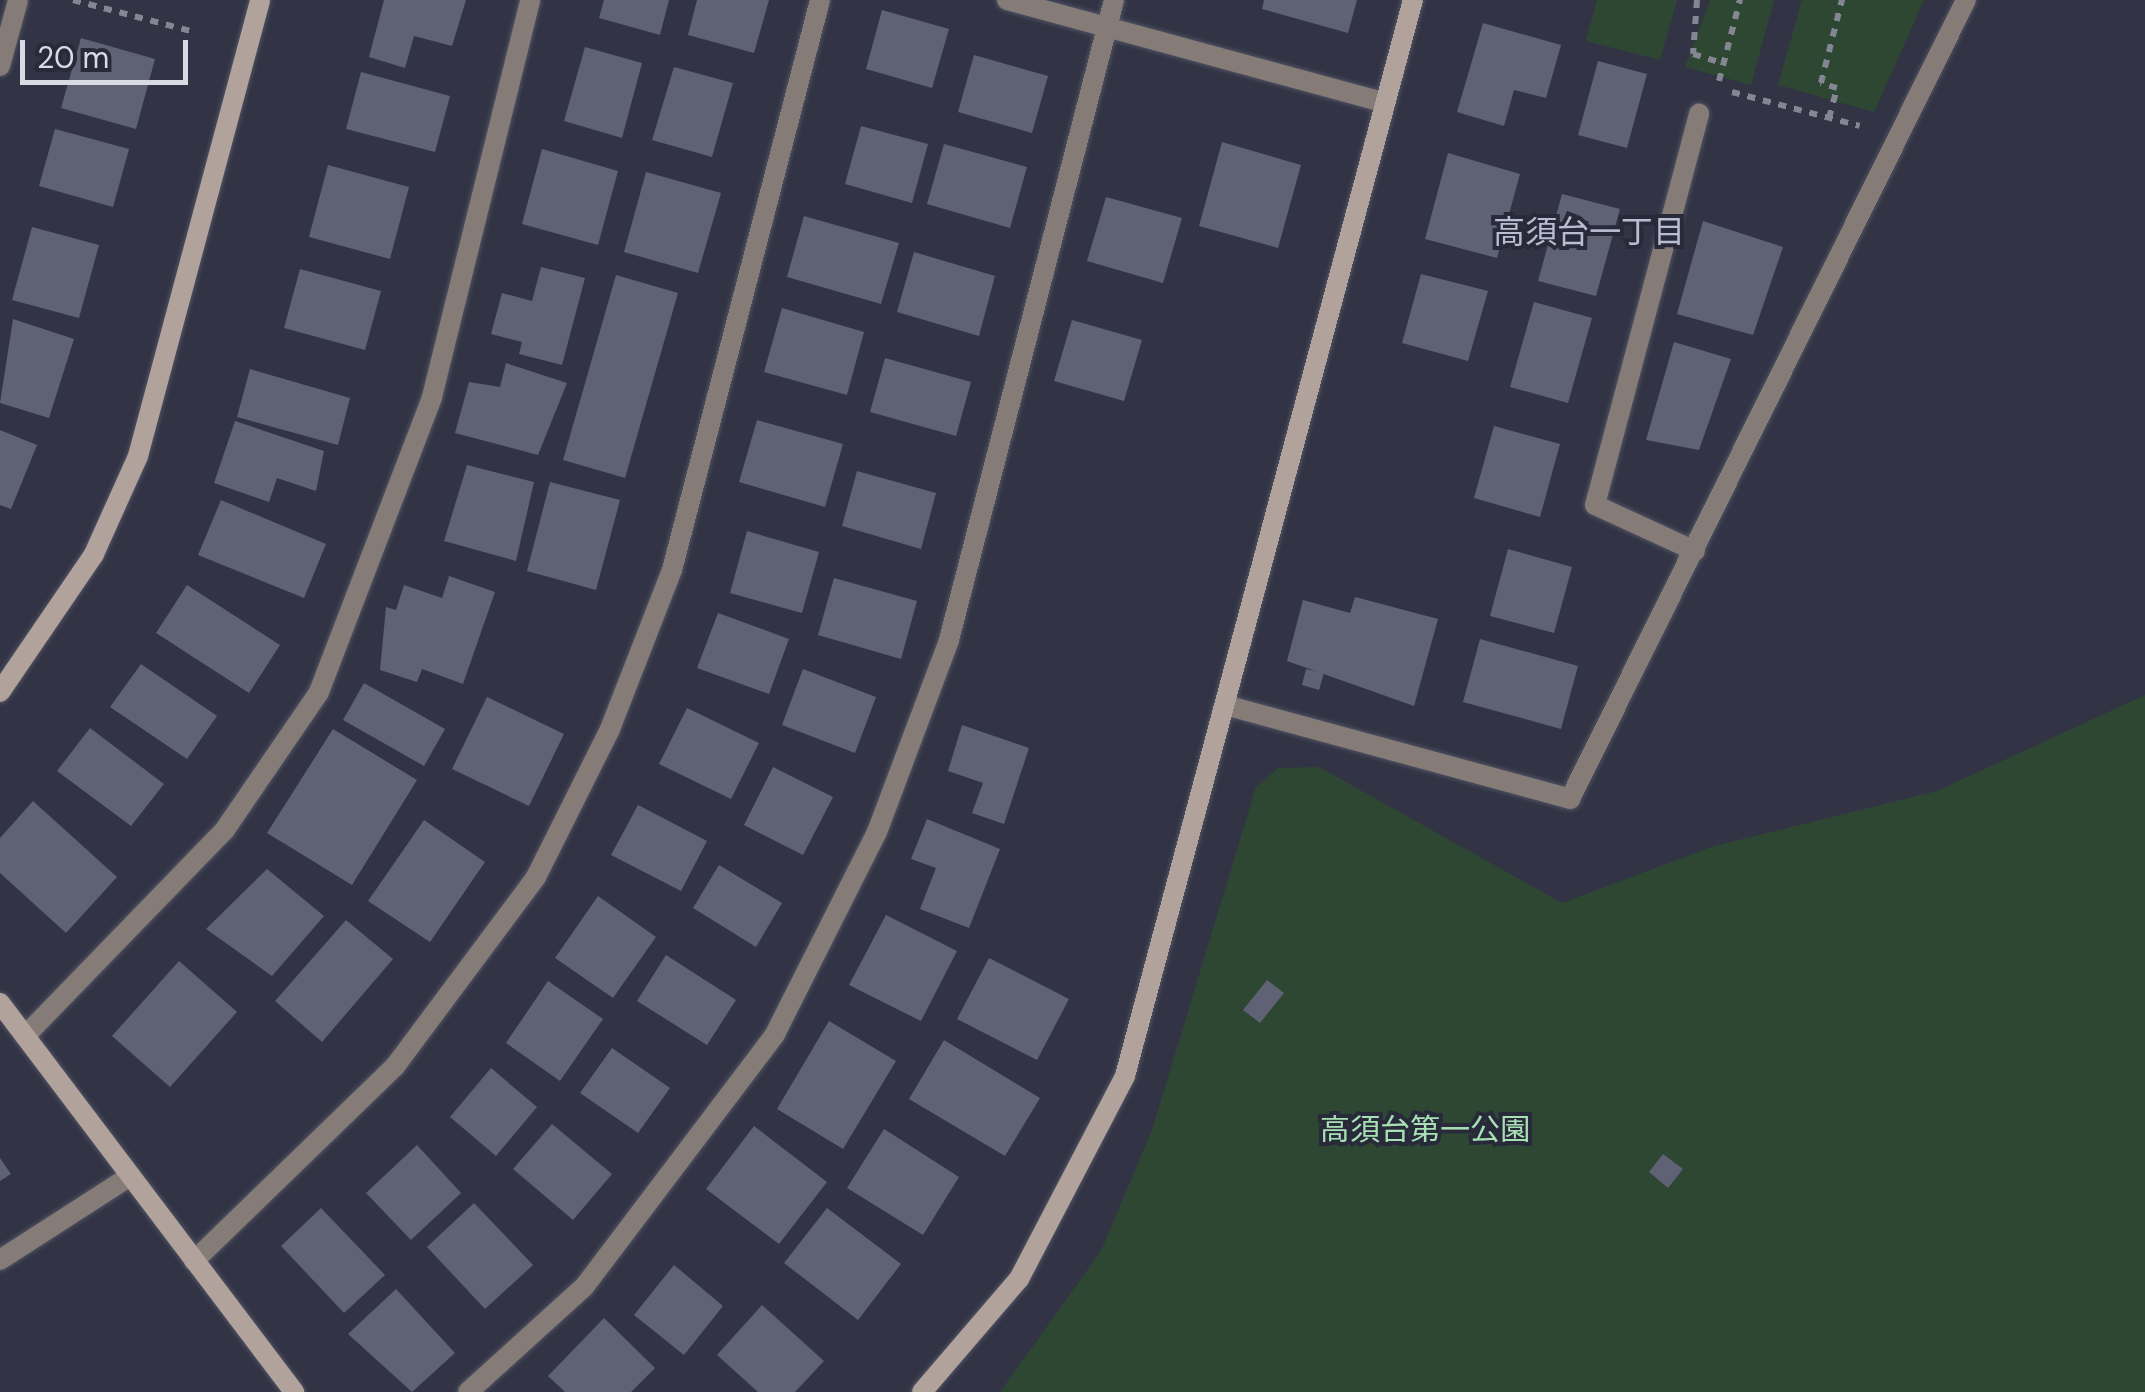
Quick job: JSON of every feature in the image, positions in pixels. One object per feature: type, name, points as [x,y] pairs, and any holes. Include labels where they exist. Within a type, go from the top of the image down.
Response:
[{"type":"street","points":[[0,66],[18,0]]},
{"type":"street","points":[[0,692],[94,554],[138,456],[260,0]]},
{"type":"street","points":[[24,1036],[224,831],[318,692],[432,397],[530,0]]},
{"type":"street","points":[[194,1260],[396,1065],[536,877],[610,730],[672,570],[820,0]]},
{"type":"street","points":[[1007,0],[1385,103]]},
{"type":"street","points":[[468,1392],[584,1286],[775,1034],[877,832],[949,640],[1114,0]]},
{"type":"street","points":[[922,1392],[1019,1279],[1125,1076],[1412,0]]},
{"type":"street","points":[[1225,705],[1570,800],[1966,0]]},
{"type":"street","points":[[1695,551],[1595,505],[1699,114]]},
{"type":"street","points":[[0,1003],[294,1392]]},
{"type":"street","points":[[0,1260],[129,1178]]},
{"type":"path","points":[[73,0],[194,32]]},
{"type":"path","points":[[1697,0],[1693,54],[1723,63]]},
{"type":"path","points":[[1718,88],[1740,0]]},
{"type":"path","points":[[1732,92],[1825,117],[1837,88],[1821,83],[1842,0]]},
{"type":"green space","points":[[1597,0],[1677,0],[1660,60],[1586,41]]},
{"type":"green space","points":[[1710,0],[1774,0],[1751,85],[1685,67]]},
{"type":"green space","points":[[1802,0],[1924,0],[1874,112],[1778,85]]},
{"type":"green space","name":"高須台第一公園","points":[[2145,695],[2145,1392],[1000,1392],[1101,1251],[1152,1130],[1256,787],[1278,768],[1319,767],[1562,903],[1714,846],[1937,791]]},
{"type":"building","points":[[384,0],[466,0],[452,46],[414,36],[405,68],[369,57]]},
{"type":"building","points":[[604,0],[669,0],[660,35],[599,18]]},
{"type":"building","points":[[697,0],[769,0],[754,53],[688,35]]},
{"type":"building","points":[[1264,0],[1357,0],[1348,33],[1262,9]]},
{"type":"building","points":[[882,10],[949,29],[932,88],[866,69]]},
{"type":"building","points":[[1483,23],[1561,45],[1546,98],[1514,90],[1504,126],[1457,112]]},
{"type":"building","points":[[81,38],[155,59],[136,129],[61,108]]},
{"type":"building","points":[[585,47],[642,63],[622,138],[564,121]]},
{"type":"building","points":[[974,55],[1048,76],[1032,133],[958,112]]},
{"type":"building","points":[[1598,61],[1647,74],[1627,148],[1578,135]]},
{"type":"building","points":[[674,67],[733,83],[712,157],[652,140]]},
{"type":"building","points":[[361,72],[450,96],[435,152],[346,129]]},
{"type":"building","points":[[861,126],[928,144],[912,203],[845,184]]},
{"type":"building","points":[[55,129],[129,149],[113,207],[39,186]]},
{"type":"building","points":[[1222,142],[1301,165],[1278,248],[1199,226]]},
{"type":"building","points":[[944,144],[1027,167],[1010,228],[927,204]]},
{"type":"building","points":[[542,149],[618,171],[598,245],[522,224]]},
{"type":"building","points":[[1448,153],[1520,174],[1497,258],[1425,239]]},
{"type":"building","points":[[328,165],[409,187],[390,259],[309,237]]},
{"type":"building","points":[[646,172],[721,193],[698,273],[624,252]]},
{"type":"building","points":[[1562,194],[1620,209],[1596,296],[1538,281]]},
{"type":"building","points":[[1106,197],[1182,218],[1163,283],[1087,261]]},
{"type":"building","points":[[804,216],[899,243],[881,304],[787,277]]},
{"type":"building","points":[[1703,221],[1783,247],[1753,335],[1677,314]]},
{"type":"building","points":[[32,227],[99,245],[79,318],[12,300]]},
{"type":"building","points":[[914,252],[995,276],[979,336],[897,312]]},
{"type":"building","points":[[541,267],[585,278],[562,365],[519,354],[522,342],[491,334],[502,293],[532,301]]},
{"type":"building","points":[[300,269],[381,291],[365,350],[284,328]]},
{"type":"building","points":[[1421,274],[1488,291],[1468,361],[1402,343]]},
{"type":"building","points":[[616,275],[678,293],[625,478],[563,460]]},
{"type":"building","points":[[1534,302],[1592,318],[1568,403],[1510,387]]},
{"type":"building","points":[[782,308],[864,332],[847,395],[764,372]]},
{"type":"building","points":[[13,319],[74,339],[49,418],[0,403]]},
{"type":"building","points":[[1072,320],[1142,340],[1124,401],[1054,381]]},
{"type":"building","points":[[1674,342],[1731,359],[1699,450],[1646,440]]},
{"type":"building","points":[[885,358],[971,382],[956,436],[870,412]]},
{"type":"building","points":[[506,363],[567,383],[538,455],[455,433],[469,382],[500,387]]},
{"type":"building","points":[[250,369],[350,398],[338,445],[237,417]]},
{"type":"building","points":[[757,420],[843,444],[825,507],[739,482]]},
{"type":"building","points":[[235,421],[324,451],[316,491],[277,478],[269,502],[214,483]]},
{"type":"building","points":[[1494,426],[1560,444],[1540,517],[1474,498]]},
{"type":"building","points":[[0,430],[37,445],[11,509],[0,505]]},
{"type":"building","points":[[467,465],[534,482],[516,561],[444,541]]},
{"type":"building","points":[[857,471],[936,493],[921,549],[842,526]]},
{"type":"building","points":[[550,482],[620,500],[596,590],[527,571]]},
{"type":"building","points":[[221,500],[326,544],[304,598],[198,555]]},
{"type":"building","points":[[747,531],[819,552],[802,613],[730,593]]},
{"type":"building","points":[[1508,549],[1572,567],[1554,633],[1490,616]]},
{"type":"building","points":[[449,576],[495,592],[463,684],[422,669],[417,682],[380,670],[386,607],[396,610],[404,585],[442,598]]},
{"type":"building","points":[[834,578],[917,601],[901,659],[818,635]]},
{"type":"building","points":[[187,585],[280,645],[249,693],[156,633]]},
{"type":"building","points":[[1355,597],[1438,619],[1414,706],[1287,661],[1303,600],[1350,613]]},
{"type":"building","points":[[718,613],[789,639],[769,694],[697,668]]},
{"type":"building","points":[[1480,639],[1578,666],[1561,729],[1463,702]]},
{"type":"building","points":[[141,664],[217,716],[187,759],[110,707]]},
{"type":"building","points":[[803,669],[876,697],[855,753],[782,725]]},
{"type":"building","points":[[1306,669],[1324,673],[1319,690],[1302,685]]},
{"type":"building","points":[[364,683],[445,729],[424,766],[343,720]]},
{"type":"building","points":[[487,697],[564,734],[529,806],[452,769]]},
{"type":"building","points":[[687,708],[759,743],[731,799],[659,764]]},
{"type":"building","points":[[962,725],[1029,748],[1004,824],[972,813],[983,783],[948,771]]},
{"type":"building","points":[[90,728],[164,784],[131,826],[57,771]]},
{"type":"building","points":[[333,729],[417,780],[352,885],[267,833]]},
{"type":"building","points":[[773,767],[833,797],[803,855],[744,825]]},
{"type":"building","points":[[33,801],[117,877],[66,933],[0,873],[0,838]]},
{"type":"building","points":[[638,805],[707,841],[681,891],[611,855]]},
{"type":"building","points":[[927,819],[1000,849],[969,928],[920,909],[936,868],[911,859]]},
{"type":"building","points":[[424,820],[485,862],[430,942],[368,901]]},
{"type":"building","points":[[719,865],[782,903],[756,947],[693,908]]},
{"type":"building","points":[[267,869],[324,916],[272,976],[206,929]]},
{"type":"building","points":[[598,896],[656,937],[613,998],[555,958]]},
{"type":"building","points":[[886,915],[957,951],[921,1021],[849,985]]},
{"type":"building","points":[[346,920],[393,959],[322,1042],[275,1001]]},
{"type":"building","points":[[666,955],[736,1000],[707,1045],[637,1001]]},
{"type":"building","points":[[989,958],[1069,999],[1037,1060],[957,1019]]},
{"type":"building","points":[[179,961],[237,1012],[170,1087],[112,1036]]},
{"type":"building","points":[[1267,980],[1284,993],[1260,1023],[1243,1010]]},
{"type":"building","points":[[548,981],[603,1019],[560,1081],[506,1043]]},
{"type":"building","points":[[829,1021],[896,1061],[843,1149],[777,1109]]},
{"type":"building","points":[[944,1040],[1040,1098],[1005,1156],[909,1099]]},
{"type":"building","points":[[612,1048],[670,1088],[638,1133],[580,1093]]},
{"type":"building","points":[[491,1068],[537,1107],[496,1156],[450,1117]]},
{"type":"building","points":[[552,1124],[612,1174],[573,1220],[513,1169]]},
{"type":"building","points":[[754,1126],[827,1182],[779,1244],[706,1189]]},
{"type":"building","points":[[884,1129],[959,1177],[923,1235],[847,1188]]},
{"type":"building","points":[[417,1145],[461,1193],[411,1240],[366,1193]]},
{"type":"building","points":[[1663,1154],[1683,1169],[1668,1188],[1649,1172]]},
{"type":"building","points":[[0,1158],[11,1174],[0,1181]]},
{"type":"building","points":[[474,1203],[533,1265],[485,1309],[427,1247]]},
{"type":"building","points":[[321,1208],[385,1275],[344,1313],[281,1246]]},
{"type":"building","points":[[827,1208],[901,1264],[858,1320],[784,1263]]},
{"type":"building","points":[[674,1265],[723,1306],[684,1355],[634,1315]]},
{"type":"building","points":[[396,1289],[455,1353],[412,1392],[348,1334]]},
{"type":"building","points":[[762,1305],[824,1361],[795,1392],[758,1392],[717,1355]]},
{"type":"building","points":[[604,1318],[655,1368],[631,1392],[565,1392],[548,1376]]},
{"type":"district","name":"高須台一丁目","points":[[1589,232]]}]
